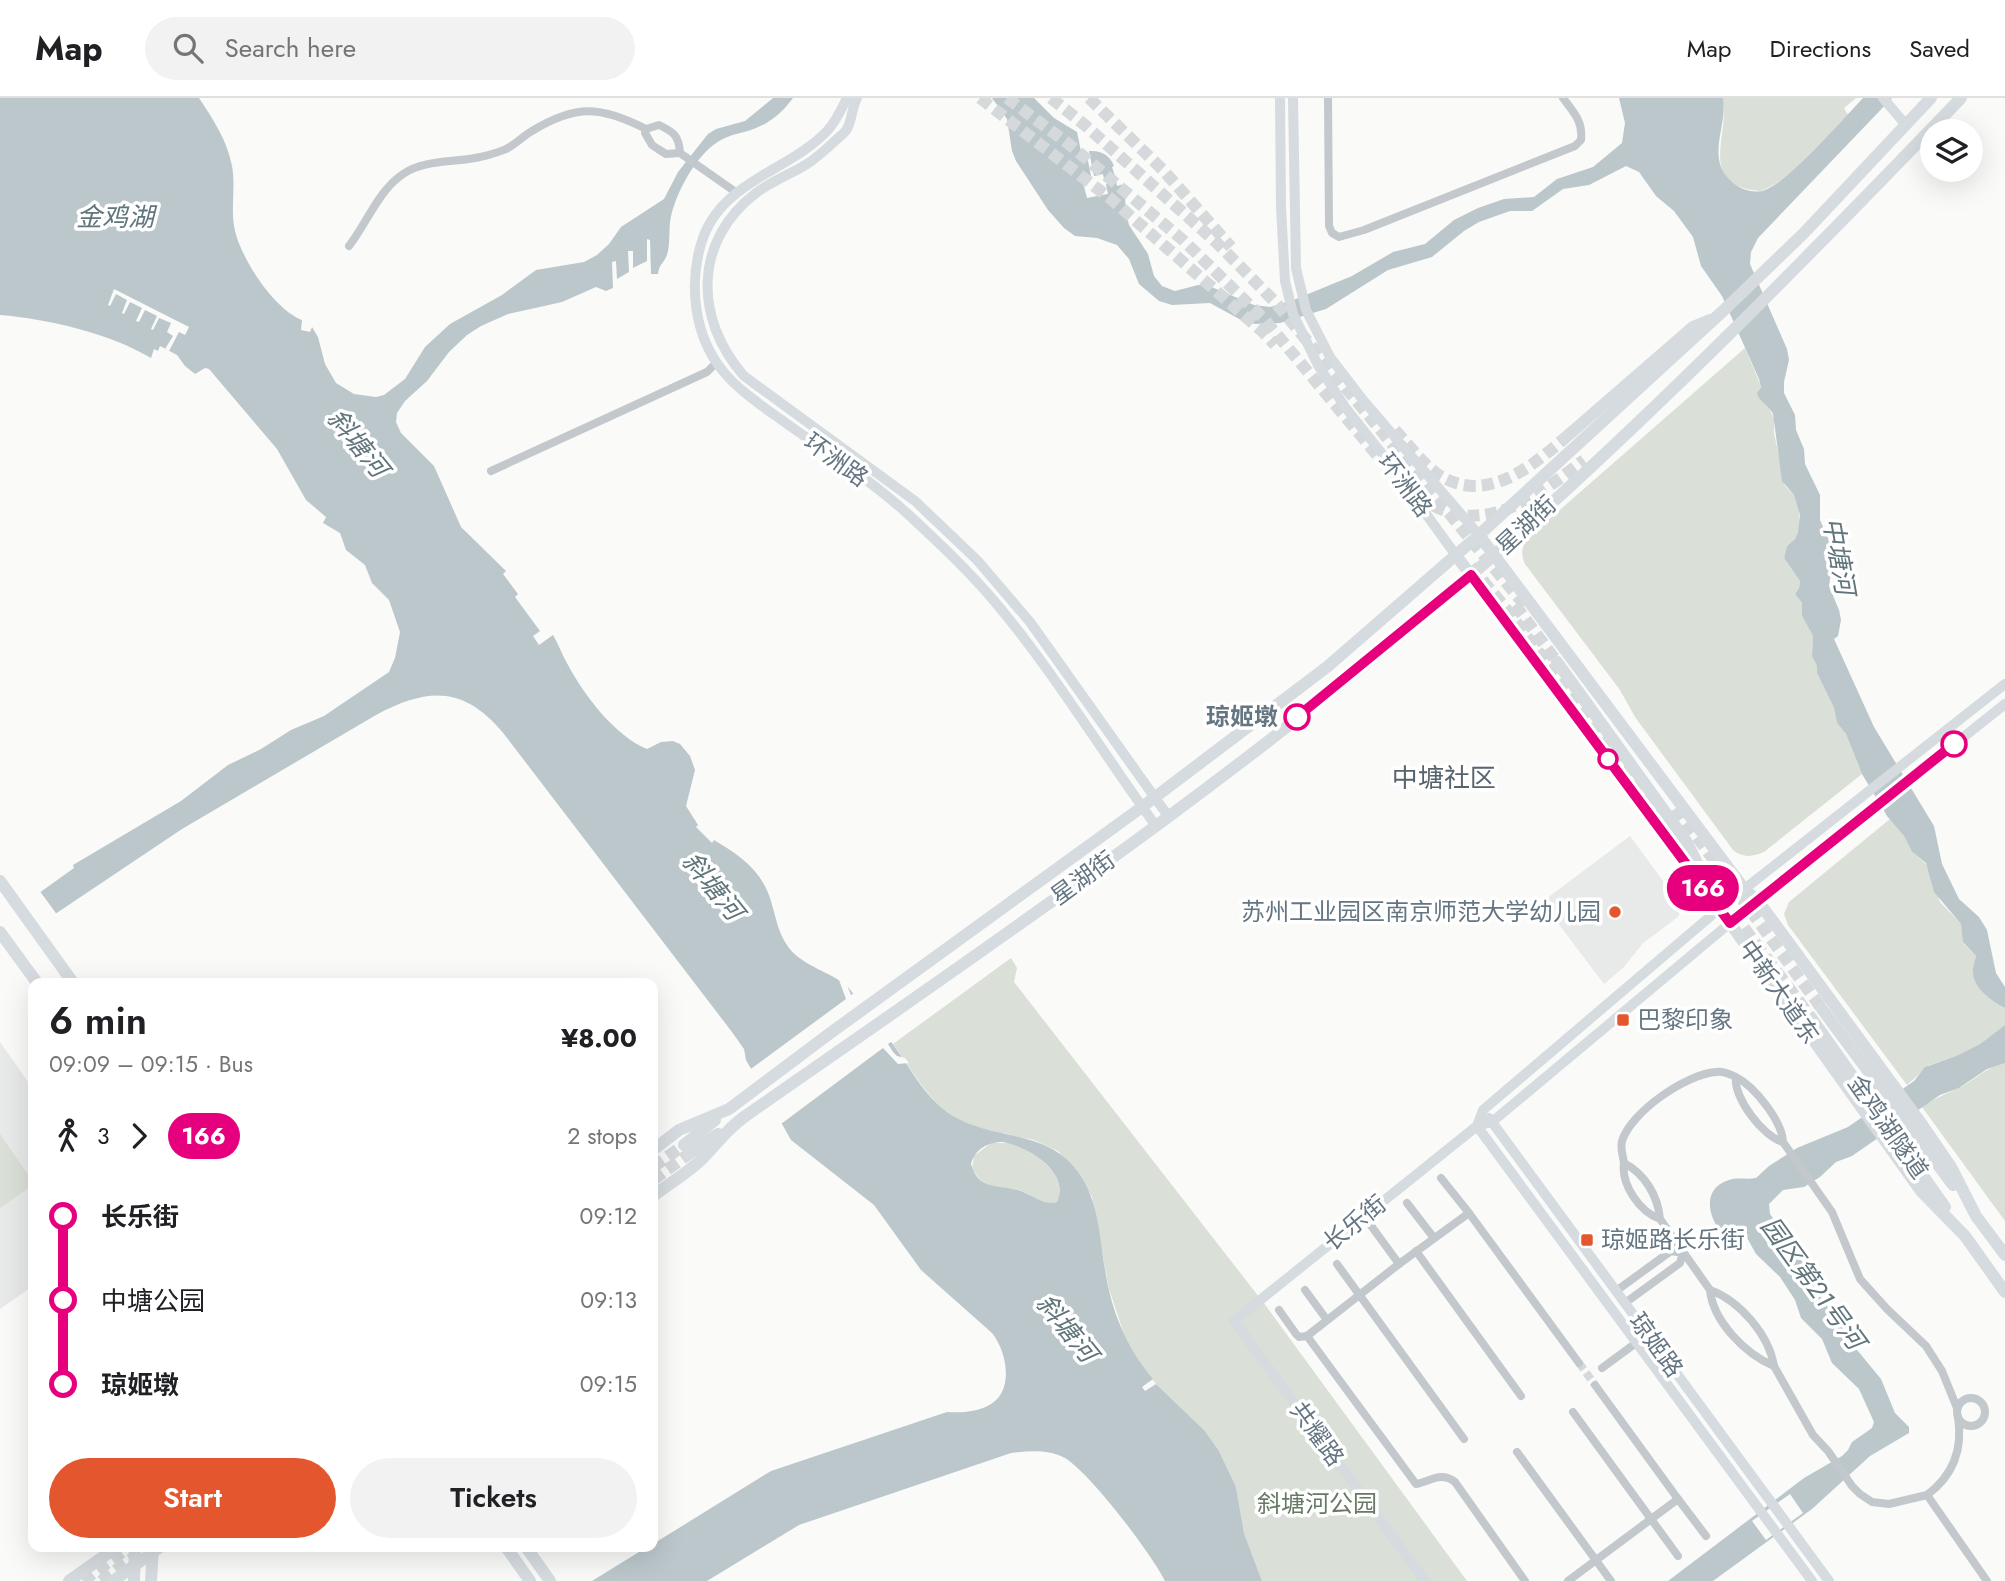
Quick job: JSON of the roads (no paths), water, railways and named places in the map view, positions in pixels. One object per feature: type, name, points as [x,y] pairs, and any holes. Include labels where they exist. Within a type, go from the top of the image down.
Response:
[{"type":"main road","name":"星湖街","points":[[1931,98],[1804,233],[1720,314],[1479,536],[1327,667],[1143,807],[760,1085],[729,1109],[687,1149],[769,1101],[988,947],[1156,825],[1339,684],[1494,555],[1773,290],[1961,98]]},
{"type":"main road","points":[[1565,438],[1693,327],[1720,314]]},
{"type":"main road","points":[[1584,460],[1655,393],[1730,332]]},
{"type":"main road","name":"中新大道东","points":[[1479,536],[1745,890],[1758,901],[1918,1119],[1951,1167],[1976,1216],[2005,1255]]},
{"type":"main road","name":"中新大道东","points":[[1455,554],[1720,909],[1885,1143],[1921,1191],[1965,1236],[2005,1292]]},
{"type":"main road","points":[[1557,662],[1686,841],[1720,909]]},
{"type":"main road","points":[[0,881],[70,978]]},
{"type":"main road","points":[[0,932],[34,978]]},
{"type":"main road","name":"金鸡湖隧道","points":[[1822,1009],[1976,1216]]},
{"type":"main road","name":"金鸡湖隧道","points":[[1812,1019],[1965,1236]]},
{"type":"main road","name":"星湖街","points":[[658,1146],[679,1130],[729,1109]]},
{"type":"main road","name":"星湖街","points":[[658,1192],[698,1163],[739,1120]]},
{"type":"main road","points":[[69,1581],[110,1552]]},
{"type":"main road","points":[[134,1581],[135,1552]]},
{"type":"main road","points":[[113,1581],[152,1552]]},
{"type":"main road","points":[[151,1581],[156,1552]]},
{"type":"main road","points":[[510,1552],[530,1581]]},
{"type":"main road","points":[[530,1552],[550,1581]]},
{"type":"street","name":"环洲路","points":[[1280,98],[1281,208],[1287,292],[1301,335],[1345,407],[1455,554]]},
{"type":"street","name":"环洲路","points":[[1293,98],[1296,268],[1314,329],[1329,357],[1363,400],[1479,536]]},
{"type":"street","points":[[1328,98],[1329,226],[1332,233],[1339,237],[1364,230],[1575,146],[1581,140],[1582,128],[1575,113],[1563,98]]},
{"type":"street","points":[[1883,98],[1906,125]]},
{"type":"street","name":"环洲路","points":[[851,101],[829,129],[799,153],[752,180],[717,214],[702,240],[696,264],[695,297],[699,322],[717,362],[734,383],[905,511],[968,573],[1024,639],[1156,825]]},
{"type":"street","name":"环洲路","points":[[851,101],[847,129],[809,163],[757,192],[734,214],[717,241],[709,263],[707,288],[710,317],[716,333],[732,362],[744,376],[915,501],[977,560],[1030,622],[1168,816]]},
{"type":"street","points":[[349,246],[384,192],[401,175],[411,169],[434,163],[478,157],[506,149],[537,128],[573,111],[605,112],[646,129],[659,125],[677,135],[682,154]]},
{"type":"street","points":[[646,129],[645,133],[652,145],[666,155],[682,154],[737,193]]},
{"type":"street","points":[[491,471],[707,372],[717,362]]},
{"type":"street","points":[[1477,1126],[1483,1110],[1720,909],[2005,684]]},
{"type":"street","name":"长乐街","points":[[1234,1321],[1477,1126],[1492,1122],[1730,923],[2005,704]]},
{"type":"street","points":[[1660,1219],[1650,1215],[1636,1200],[1623,1170],[1621,1146],[1627,1132],[1649,1108],[1672,1089],[1695,1077],[1717,1071],[1737,1077],[1752,1087],[1761,1098],[1783,1135],[1785,1146],[1832,1212],[1860,1279],[1926,1346],[1942,1371],[1958,1412],[1960,1437],[1954,1468],[1937,1488],[1927,1495],[1898,1503],[1881,1504],[1867,1500],[1852,1486],[1807,1427],[1774,1366],[1772,1352],[1748,1318],[1720,1293],[1710,1290]]},
{"type":"street","points":[[1737,1077],[1737,1091],[1749,1112],[1770,1138],[1785,1146]]},
{"type":"street","name":"琼姬路","points":[[1483,1110],[1829,1581]]},
{"type":"street","name":"琼姬路","points":[[1477,1126],[1812,1581]]},
{"type":"street","points":[[1624,1163],[1633,1167],[1649,1185],[1659,1206],[1660,1219],[1710,1290],[1711,1302],[1716,1312],[1737,1340],[1762,1361],[1774,1366]]},
{"type":"street","points":[[1441,1178],[1579,1363]]},
{"type":"street","points":[[1406,1203],[1434,1238]]},
{"type":"street","points":[[1279,1310],[1296,1334],[1307,1336],[1469,1213]]},
{"type":"street","points":[[1364,1216],[1399,1264]]},
{"type":"street","points":[[1416,1251],[1521,1396]]},
{"type":"street","points":[[1616,1291],[1671,1251],[1683,1253]]},
{"type":"street","points":[[1625,1303],[1680,1263],[1683,1253]]},
{"type":"street","points":[[1337,1264],[1464,1439]]},
{"type":"street","points":[[1306,1290],[1327,1320]]},
{"type":"street","name":"共耀路","points":[[1234,1321],[1425,1581]]},
{"type":"street","points":[[1307,1336],[1416,1484],[1440,1476],[1455,1482],[1525,1581]]},
{"type":"street","points":[[1602,1368],[1636,1343]]},
{"type":"street","points":[[1595,1385],[1706,1536]]},
{"type":"street","points":[[1573,1412],[1678,1556]]},
{"type":"street","points":[[1517,1452],[1611,1581]]},
{"type":"street","points":[[1927,1495],[1987,1581]]},
{"type":"street","points":[[1568,1581],[1678,1499]]},
{"type":"water","points":[[0,98],[199,98],[219,130],[230,156],[235,231],[244,256],[270,295],[302,320],[301,330],[310,332],[312,327],[318,337],[325,364],[336,383],[354,394],[376,397],[384,395],[405,379],[425,347],[450,324],[502,295],[536,270],[584,262],[597,255],[621,227],[664,199],[678,172],[708,134],[745,121],[773,98],[793,98],[769,121],[758,128],[725,138],[697,162],[676,199],[670,222],[668,251],[658,274],[651,274],[650,240],[647,239],[647,261],[633,268],[633,251],[628,251],[629,272],[617,279],[616,261],[612,262],[613,288],[606,291],[596,287],[562,302],[508,314],[481,326],[449,352],[427,381],[405,401],[397,413],[396,422],[401,433],[434,466],[461,527],[506,571],[503,574],[518,594],[515,597],[540,631],[533,636],[539,645],[553,635],[583,689],[623,735],[647,749],[661,742],[673,741],[680,744],[690,756],[695,770],[686,806],[698,825],[696,827],[712,843],[714,840],[732,851],[755,871],[766,888],[779,930],[789,948],[802,960],[848,987],[939,1106],[963,1121],[981,1128],[1034,1141],[1050,1148],[1065,1158],[1078,1172],[1094,1206],[1108,1284],[1121,1327],[1143,1367],[1153,1379],[1142,1387],[1145,1391],[1156,1384],[1205,1431],[1219,1451],[1236,1487],[1244,1533],[1262,1581],[1165,1581],[1119,1515],[1076,1466],[1059,1455],[1032,1451],[1011,1453],[799,1525],[707,1581],[592,1581],[639,1552],[658,1552],[658,1541],[771,1471],[947,1412],[981,1409],[991,1404],[999,1397],[1006,1379],[1001,1349],[992,1333],[921,1270],[874,1205],[791,1140],[746,1060],[744,1049],[732,1032],[504,734],[475,707],[460,700],[429,696],[413,699],[376,715],[182,829],[0,951],[0,921],[74,868],[73,865],[181,801],[228,765],[291,730],[324,716],[389,672],[400,632],[389,600],[372,583],[365,565],[346,550],[340,533],[323,523],[326,517],[306,500],[277,449],[209,369],[205,368],[195,374],[177,355],[160,346],[158,351],[154,349],[151,358],[97,334],[38,320],[0,315]],"holes":[[[1003,1142],[1024,1149],[1044,1162],[1052,1171],[1060,1191],[1057,1202],[1043,1202],[1021,1191],[985,1183],[974,1173],[971,1164],[976,1154],[987,1145]]]},
{"type":"water","points":[[992,98],[1034,98],[1054,118],[1077,132],[1081,151],[1086,151],[1091,176],[1082,179],[1087,198],[1108,194],[1106,184],[1116,181],[1117,186],[1124,184],[1129,225],[1148,254],[1154,276],[1162,286],[1175,291],[1198,285],[1209,286],[1254,305],[1270,307],[1352,276],[1393,252],[1425,244],[1454,220],[1478,208],[1504,199],[1534,197],[1557,179],[1593,167],[1622,143],[1625,123],[1619,98],[1723,98],[1718,150],[1721,167],[1728,178],[1739,187],[1758,191],[1775,185],[1787,175],[1863,98],[1892,98],[1758,238],[1751,252],[1750,264],[1787,349],[1789,360],[1784,393],[1795,415],[1805,464],[1820,495],[1820,520],[1834,552],[1829,586],[1841,620],[1838,636],[1834,639],[1874,727],[1934,826],[1942,864],[1959,899],[1979,917],[1987,930],[1996,973],[2005,987],[2005,1008],[1988,997],[1975,981],[1973,968],[1976,956],[1963,942],[1961,924],[1934,892],[1926,863],[1912,852],[1904,836],[1887,816],[1862,774],[1846,734],[1837,723],[1834,708],[1812,656],[1813,636],[1802,616],[1802,603],[1795,594],[1800,581],[1784,558],[1787,546],[1798,532],[1800,515],[1794,495],[1782,481],[1773,414],[1758,396],[1761,387],[1759,379],[1722,296],[1701,266],[1693,237],[1674,211],[1656,196],[1639,172],[1626,166],[1589,185],[1563,189],[1532,211],[1510,211],[1479,222],[1432,257],[1388,270],[1326,309],[1280,323],[1255,324],[1241,320],[1210,303],[1172,305],[1159,301],[1139,284],[1129,259],[1117,245],[1097,238],[1075,236],[1064,228],[1048,210],[1016,161],[1007,119]]},
{"type":"water","points":[[1089,151],[1101,152],[1107,156],[1114,166],[1115,176],[1104,179],[1103,174],[1094,176]]},
{"type":"water","points":[[2005,1025],[2005,1063],[1987,1069],[1959,1088],[1940,1095],[1852,1156],[1836,1162],[1820,1177],[1804,1187],[1783,1190],[1769,1204],[1770,1214],[1788,1247],[1802,1261],[1817,1292],[1853,1345],[1881,1379],[1895,1413],[1909,1427],[1909,1433],[1870,1456],[1812,1509],[1713,1581],[1668,1581],[1804,1478],[1842,1456],[1852,1442],[1872,1428],[1874,1422],[1859,1389],[1832,1363],[1822,1339],[1801,1318],[1795,1300],[1780,1277],[1756,1254],[1746,1236],[1741,1233],[1723,1234],[1713,1220],[1710,1204],[1714,1189],[1729,1180],[1756,1178],[1797,1148],[1848,1127],[1914,1081],[1925,1067],[1980,1044]]},
{"type":"tunnel","points":[[980,98],[1111,199],[1275,345]]},
{"type":"tunnel","points":[[1007,98],[1070,145],[1184,241],[1264,319],[1382,461]]},
{"type":"tunnel","points":[[1051,98],[1217,243],[1276,303],[1527,608]]},
{"type":"tunnel","points":[[1089,98],[1163,170],[1231,247]]},
{"type":"tunnel","points":[[1395,430],[1436,473],[1454,482],[1471,486],[1505,480],[1536,461],[1565,438]]},
{"type":"tunnel","points":[[1406,482],[1426,501],[1447,512],[1468,516],[1489,514],[1529,498],[1584,460]]},
{"type":"tunnel","points":[[1471,566],[1659,813]]},
{"type":"tunnel","points":[[1515,605],[1557,662]]},
{"type":"tunnel","points":[[1676,808],[1822,1009]]},
{"type":"tunnel","points":[[1701,870],[1812,1019]]},
{"type":"tunnel","points":[[658,1163],[684,1145]]},
{"type":"tunnel","points":[[658,1176],[690,1153]]},
{"type":"tunnel","points":[[1579,1363],[1595,1385]]},
{"type":"tunnel","points":[[83,1581],[122,1552]]},
{"type":"tunnel","points":[[101,1581],[141,1552]]},
{"type":"place","name":"琼姬墩","points":[[1297,717]]},
{"type":"place","name":"苏州工业园区南京师范大学幼儿园","points":[[1615,912]]},
{"type":"place","name":"巴黎印象","points":[[1623,1020]]},
{"type":"place","name":"琼姬路长乐街","points":[[1587,1240]]},
{"type":"district","name":"中塘社区","points":[[1444,778]]},
{"type":"water label","name":"金鸡湖","points":[[115,217]]},
{"type":"water label","name":"斜塘河","points":[[358,443]]},
{"type":"water label","name":"中塘河","points":[[1839,556]]},
{"type":"water label","name":"斜塘河","points":[[713,886]]},
{"type":"water label","name":"园区第21号河","points":[[1813,1283]]},
{"type":"water label","name":"斜塘河","points":[[1067,1328]]},
{"type":"park label","name":"斜塘河公园","points":[[1317,1504]]}]
